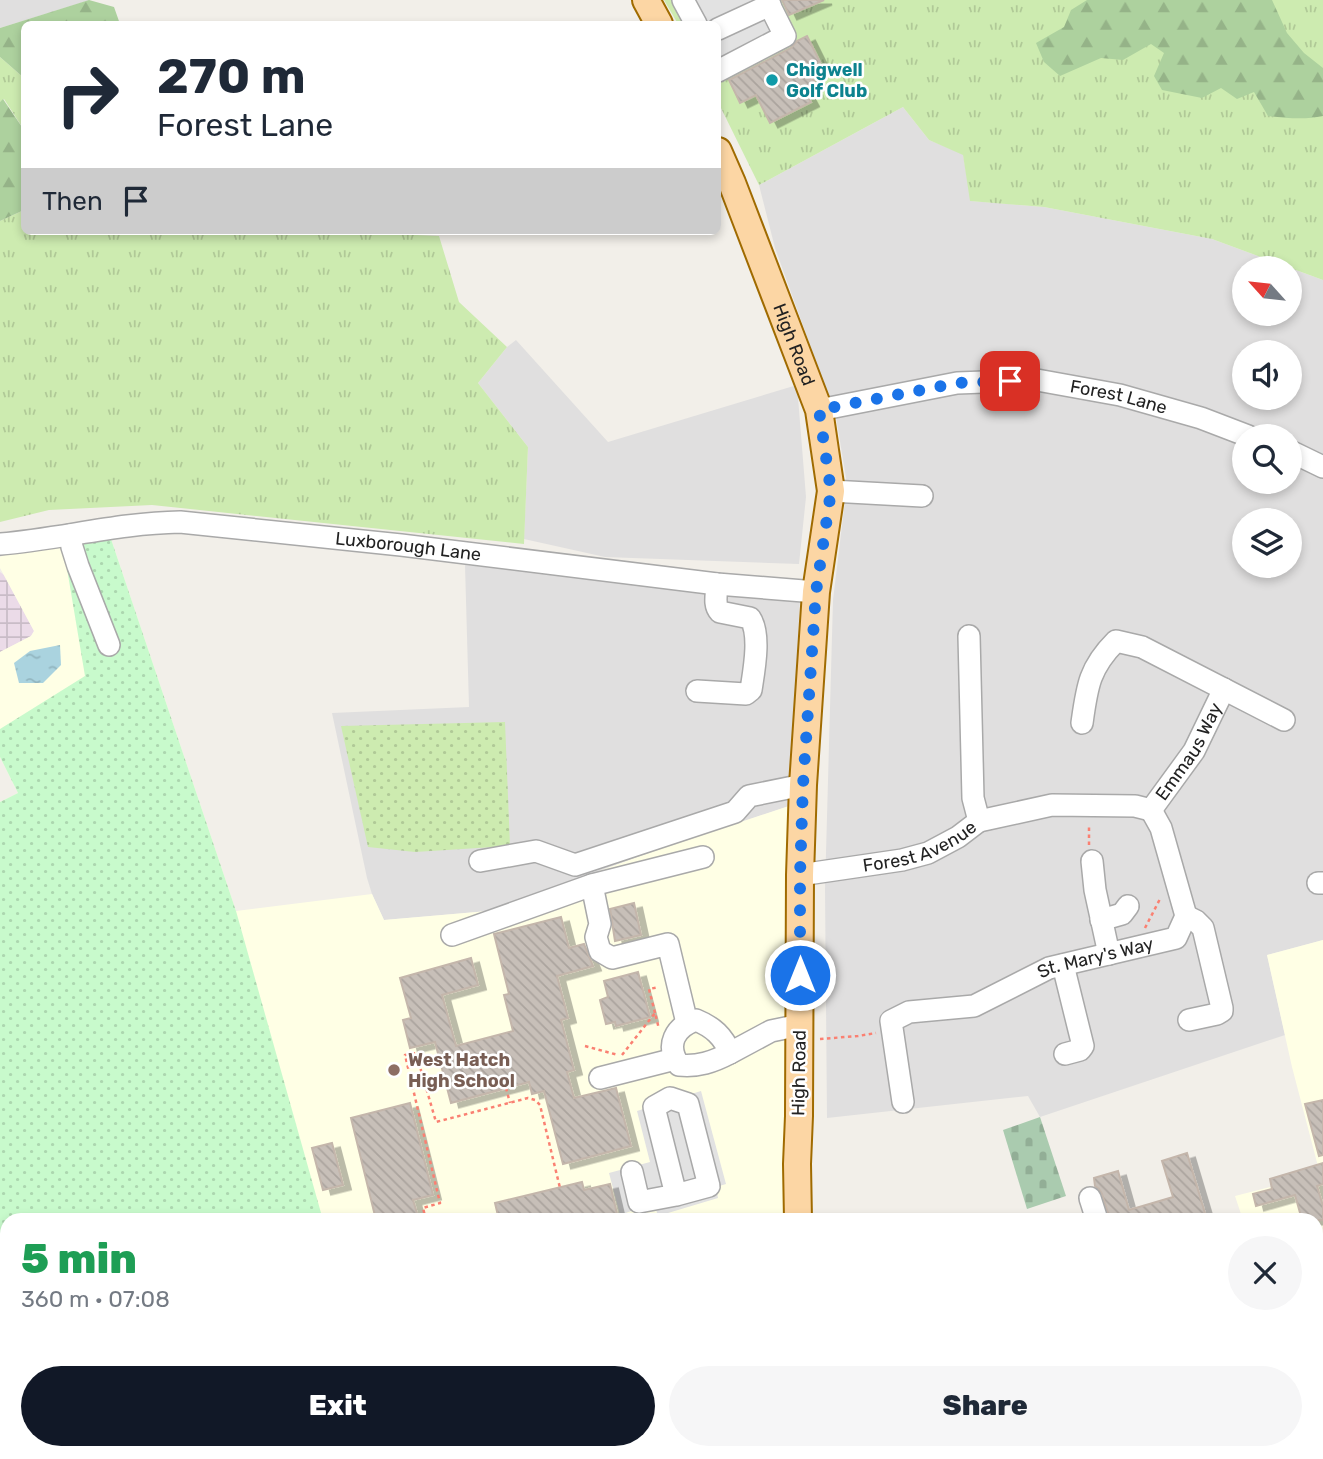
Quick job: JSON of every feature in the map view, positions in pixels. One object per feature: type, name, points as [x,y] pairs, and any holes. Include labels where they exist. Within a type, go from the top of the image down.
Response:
[{"type":"main road","points":[[646,0],[657,21]]},
{"type":"main road","name":"High Road","points":[[721,164],[725,182],[819,410],[831,491],[816,592],[803,785],[798,1213]]},
{"type":"street","points":[[721,27],[768,2],[785,36],[721,68]]},
{"type":"street","name":"Forest Lane","points":[[819,410],[957,383],[1037,380],[1120,395],[1201,418],[1232,430]]},
{"type":"street","points":[[1302,457],[1323,467]]},
{"type":"street","points":[[831,491],[922,496]]},
{"type":"street","name":"Luxborough Lane","points":[[0,544],[149,523],[180,522],[401,545],[718,584],[816,592]]},
{"type":"street","points":[[71,536],[78,566],[109,645]]},
{"type":"street","points":[[697,691],[746,694],[751,690],[755,626],[750,618],[717,610],[718,584]]},
{"type":"street","name":"Forest Avenue","points":[[800,875],[902,860],[928,853],[958,837],[979,821],[973,798],[969,636]]},
{"type":"street","name":"Emmaus Way","points":[[1082,723],[1087,686],[1093,671],[1115,641],[1142,647],[1284,720]]},
{"type":"street","name":"Emmaus Way","points":[[1152,810],[1194,751],[1224,689]]},
{"type":"street","points":[[480,861],[536,851],[575,865],[735,812],[749,796],[803,785]]},
{"type":"street","points":[[979,821],[1052,805],[1135,806],[1152,810],[1161,828],[1186,916],[1203,928],[1222,1008],[1217,1014],[1189,1020]]},
{"type":"street","points":[[452,935],[592,885],[702,857]]},
{"type":"street","points":[[1092,861],[1095,890],[1109,954]]},
{"type":"street","points":[[592,885],[600,924],[596,937],[600,951],[612,958],[668,944],[687,1023]]},
{"type":"street","points":[[1101,920],[1122,914],[1128,906]]},
{"type":"street","name":"St. Mary's Way","points":[[891,1021],[909,1012],[974,1006],[1049,968],[1175,938],[1186,916]]},
{"type":"street","points":[[1063,965],[1083,1046],[1080,1050],[1065,1054]]},
{"type":"street","points":[[670,1098],[668,1091],[673,1042],[680,1028],[696,1020],[706,1024],[720,1034],[730,1053]]},
{"type":"street","points":[[891,1021],[903,1102]]},
{"type":"street","points":[[602,1077],[673,1062],[695,1066],[707,1064],[771,1031],[800,1033]]},
{"type":"street","points":[[632,1172],[639,1202],[676,1195],[709,1186],[688,1104],[670,1098],[654,1107],[676,1195]]},
{"type":"street","points":[[1090,1198],[1095,1213]]},
{"type":"path","points":[[1089,806],[1089,858],[1092,861]]},
{"type":"path","points":[[1147,945],[1143,932],[1174,876]]},
{"type":"path","points":[[673,1062],[649,989],[678,983]]},
{"type":"path","points":[[602,1077],[655,1013]]},
{"type":"path","points":[[800,1033],[858,1036],[876,1033],[891,1021]]},
{"type":"path","points":[[424,1213],[423,1208],[440,1203],[405,1055],[416,1053],[436,1122],[528,1098],[535,1100],[540,1105],[560,1188]]},
{"type":"path","points":[[506,1088],[510,1103]]},
{"type":"shaded area","points":[[0,0],[90,0],[21,21],[0,28]]},
{"type":"shaded area","name":"Chigwell Golf Club","points":[[681,0],[775,0],[786,28],[721,60],[721,21],[691,21]]},
{"type":"shaded area","points":[[903,107],[929,140],[963,154],[971,201],[1044,207],[1212,239],[1258,256],[1232,256],[1232,326],[1302,326],[1302,272],[1323,280],[1323,940],[1267,955],[1285,1035],[1040,1117],[1028,1096],[827,1118],[825,889],[833,600],[847,484],[836,417],[775,248],[759,185]]},
{"type":"shaded area","points":[[516,340],[608,442],[797,385],[806,497],[799,564],[605,557],[524,539],[528,447],[478,383],[507,347]]},
{"type":"shaded area","name":"West Hatch High School","points":[[110,536],[236,911],[372,894],[384,920],[488,911],[789,806],[788,1213],[0,1213],[0,802],[18,793],[0,757],[0,652],[31,636],[34,631],[0,568],[0,557],[34,540]]},
{"type":"shaded area","points":[[465,565],[800,599],[789,806],[488,911],[384,920],[367,878],[332,713],[469,707]]},
{"type":"shaded area","points":[[0,572],[34,631],[31,636],[0,652]]},
{"type":"shaded area","points":[[1323,940],[1323,1213],[1241,1213],[1235,1196],[1320,1174],[1267,955]]},
{"type":"shaded area","points":[[701,1091],[726,1184],[716,1187],[718,1198],[668,1213],[657,1213],[654,1203],[619,1213],[609,1173],[650,1162],[637,1111]]},
{"type":"green space","points":[[89,0],[114,7],[119,21],[22,21]]},
{"type":"green space","name":"Chigwell Golf Club","points":[[664,0],[1323,0],[1323,280],[1302,272],[1302,256],[1258,256],[1212,239],[1044,207],[970,201],[963,155],[929,140],[903,107],[759,185],[721,108],[721,21],[676,21]]},
{"type":"green space","points":[[1087,0],[1272,0],[1287,33],[1304,53],[1323,68],[1323,116],[1268,116],[1254,92],[1237,99],[1221,88],[1202,98],[1162,90],[1154,76],[1164,53],[1151,44],[1123,60],[1101,58],[1060,76],[1044,62],[1036,43],[1064,27],[1071,10]]},
{"type":"green space","points":[[21,21],[21,75],[0,57],[0,28]]},
{"type":"green space","points":[[0,57],[21,75],[21,125],[4,99],[0,102]]},
{"type":"green space","points":[[3,99],[21,126],[21,211],[0,221],[0,102]]},
{"type":"green space","points":[[21,211],[21,235],[439,236],[459,302],[507,347],[478,383],[528,447],[524,544],[152,505],[49,510],[0,522],[0,221]]},
{"type":"green space","points":[[110,536],[236,911],[321,1213],[0,1213],[0,802],[18,793],[0,757],[0,729],[85,676],[62,539]]},
{"type":"green space","points":[[505,722],[510,846],[415,852],[368,847],[341,726]]},
{"type":"green space","points":[[1040,1117],[1066,1196],[1027,1209],[1003,1130]]},
{"type":"water","points":[[60,645],[61,665],[43,683],[19,683],[14,663],[30,651]]},
{"type":"building","points":[[782,0],[824,0],[789,15]]},
{"type":"building","name":"Chigwell Golf Club","points":[[807,36],[820,62],[808,68],[816,85],[805,91],[811,102],[770,123],[756,95],[740,103],[729,80],[791,48]]},
{"type":"building","points":[[634,903],[641,935],[615,941],[610,909]]},
{"type":"building","points":[[561,917],[569,948],[584,944],[593,966],[557,976],[568,1018],[561,1020],[574,1070],[567,1072],[574,1098],[616,1088],[631,1146],[563,1164],[544,1091],[532,1094],[529,1082],[451,1103],[435,1042],[410,1048],[403,1020],[411,1018],[400,978],[471,958],[478,985],[442,995],[456,1046],[513,1031],[504,995],[509,994],[494,934]]},
{"type":"building","points":[[638,972],[650,1017],[616,1026],[615,1022],[606,1024],[600,1000],[608,997],[604,981]]},
{"type":"building","points":[[1323,1100],[1323,1155],[1319,1156],[1305,1104]]},
{"type":"building","points":[[410,1103],[433,1195],[413,1200],[417,1213],[374,1213],[351,1118]]},
{"type":"building","points":[[332,1143],[343,1185],[323,1190],[312,1148]]},
{"type":"building","points":[[1187,1153],[1205,1213],[1108,1213],[1094,1178],[1118,1171],[1129,1210],[1173,1197],[1162,1161]]},
{"type":"building","points":[[1323,1163],[1323,1184],[1317,1186],[1323,1213],[1300,1213],[1295,1195],[1256,1206],[1253,1194],[1272,1189],[1270,1179]]},
{"type":"building","points":[[582,1182],[584,1190],[610,1184],[617,1213],[497,1213],[495,1203]]},
{"type":"place","name":"Chigwell Golf Club","points":[[772,80]]},
{"type":"place","name":"West Hatch High School","points":[[394,1070]]},
{"type":"route","points":[[800,975],[803,785],[816,592],[831,491],[819,410],[957,383],[1010,381]]}]
